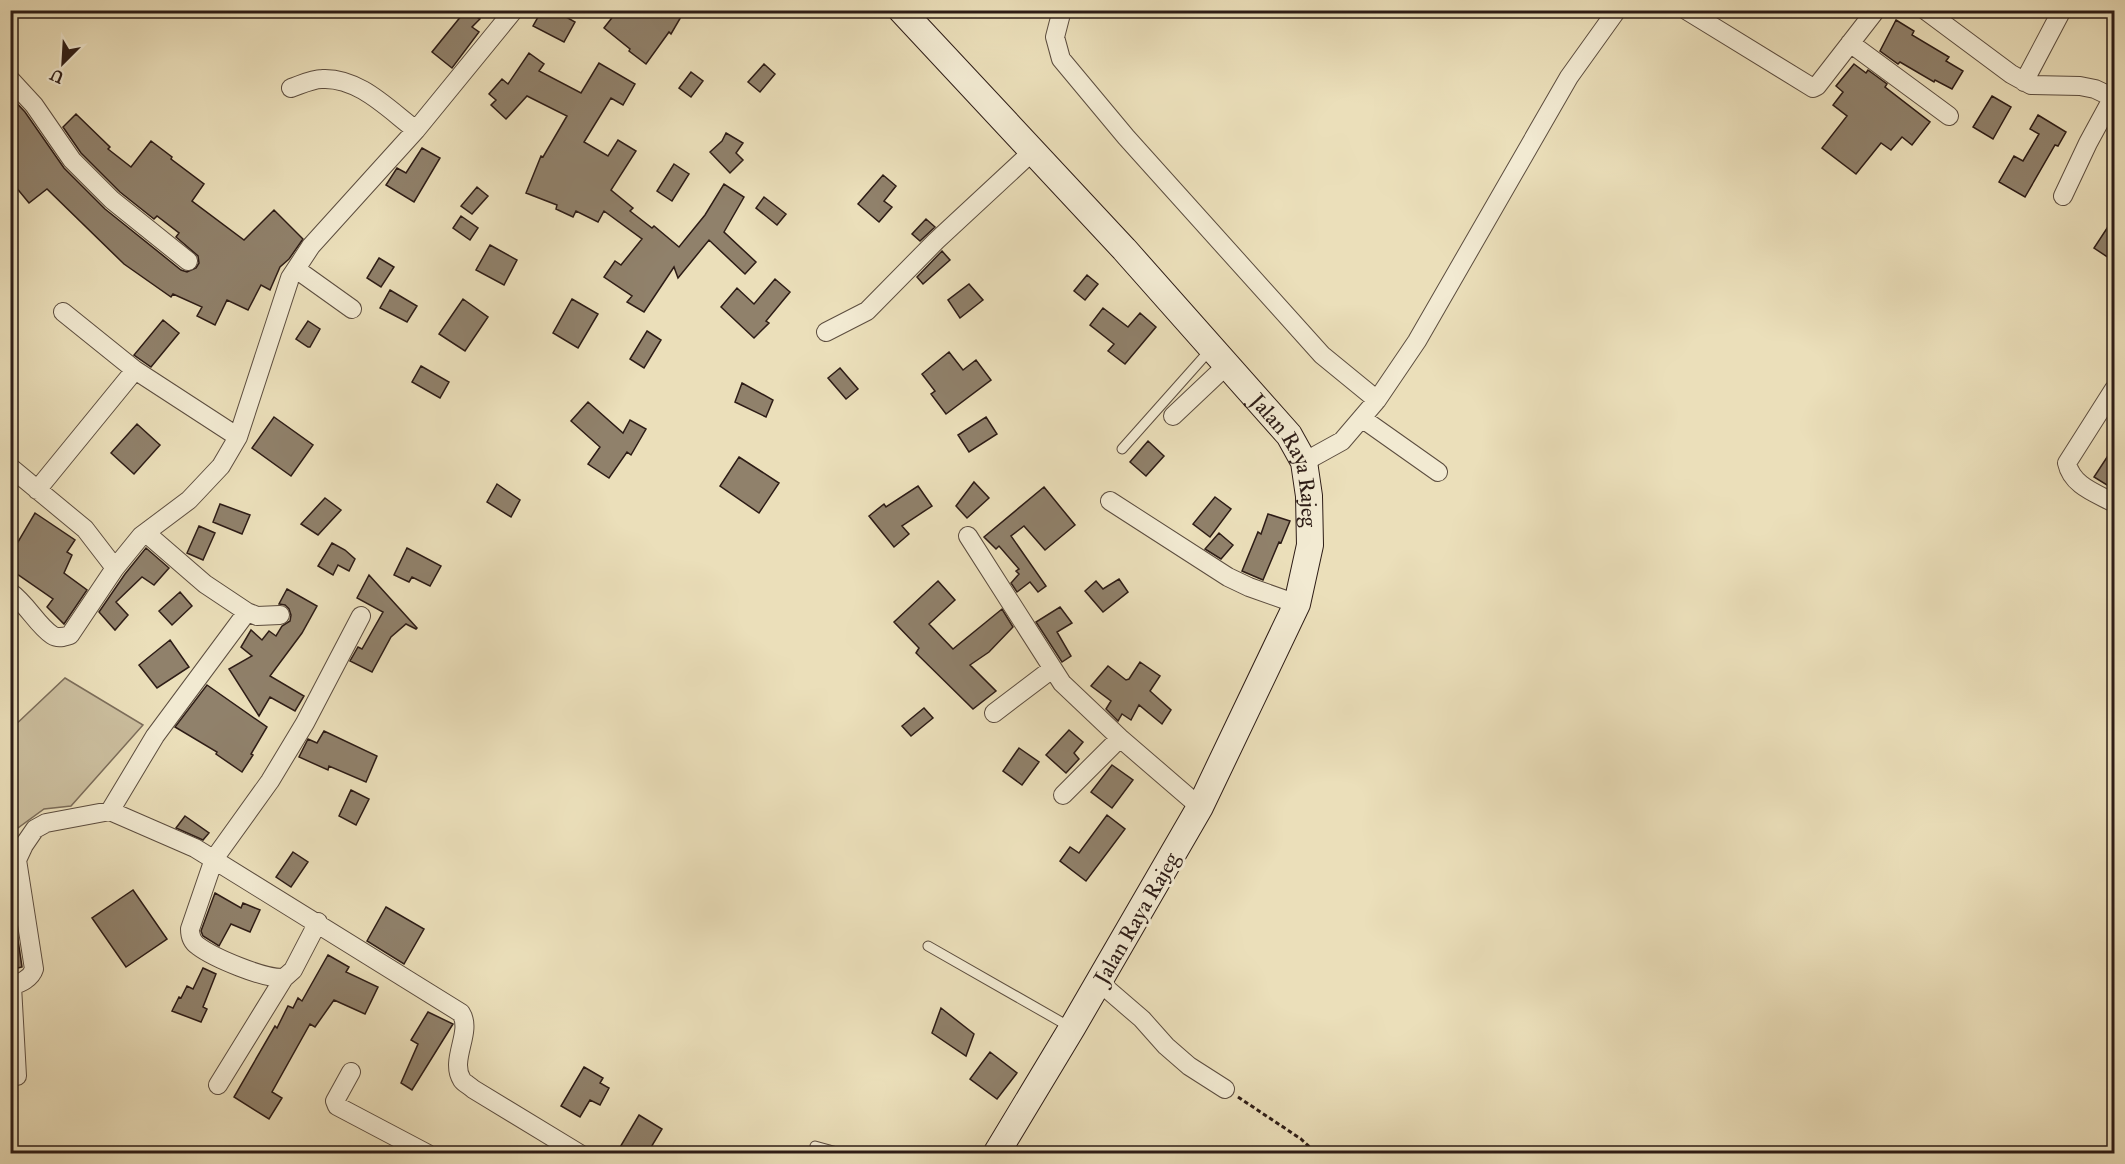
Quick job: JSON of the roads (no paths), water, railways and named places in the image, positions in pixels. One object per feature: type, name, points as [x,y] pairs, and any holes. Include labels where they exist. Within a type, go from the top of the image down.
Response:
[{"type":"main road","name":"Jalan Raya Rajeg","points":[[902,10],[1124,249],[1289,435],[1304,462],[1309,496],[1310,545],[1297,604],[1200,807],[996,1154]]},
{"type":"street","points":[[10,592],[19,598],[52,636],[62,638],[70,634],[115,568],[146,533],[189,500],[221,466],[238,437],[290,278],[311,246],[416,130],[514,10]]},
{"type":"street","points":[[1062,10],[1055,37],[1061,59],[1126,138],[1322,356],[1377,400]]},
{"type":"street","points":[[1304,462],[1342,441],[1377,400],[1417,341],[1569,77],[1617,10]]},
{"type":"street","points":[[1686,10],[1813,88],[1817,86],[1876,10]]},
{"type":"street","points":[[1925,10],[2024,82],[2039,87],[2080,86],[2114,97],[2088,143],[2063,196]]},
{"type":"street","points":[[2024,82],[2062,10]]},
{"type":"street","points":[[1850,43],[1949,116]]},
{"type":"street","points":[[291,88],[321,78],[340,81],[360,88],[416,130]]},
{"type":"street","points":[[10,79],[34,105],[72,159],[112,200],[188,261]]},
{"type":"street","points":[[826,332],[867,311],[936,241],[1033,151]]},
{"type":"street","points":[[296,269],[352,309]]},
{"type":"street","points":[[63,312],[135,370],[238,437]]},
{"type":"street","points":[[1173,416],[1220,357]]},
{"type":"street","points":[[36,490],[135,370]]},
{"type":"street","points":[[2115,389],[2067,463],[2075,480],[2115,503]]},
{"type":"street","points":[[1363,418],[1438,472]]},
{"type":"street","points":[[10,467],[85,529],[115,568]]},
{"type":"street","points":[[1110,501],[1228,577],[1297,604]]},
{"type":"street","points":[[146,533],[205,584],[247,612],[257,616],[280,615]]},
{"type":"street","points":[[968,536],[1062,683],[1120,738],[1200,807]]},
{"type":"street","points":[[110,811],[155,736],[247,612]]},
{"type":"street","points":[[284,978],[271,979],[231,963],[196,945],[190,937],[190,929],[214,859],[270,781],[305,723],[361,615]]},
{"type":"street","points":[[994,713],[1052,669]]},
{"type":"street","points":[[1063,795],[1120,738]]},
{"type":"street","points":[[17,1076],[11,986],[28,979],[34,969],[16,896],[17,860],[35,829],[46,823],[110,811],[195,848],[318,922],[461,1013],[464,1020],[458,1065],[462,1080],[556,1148],[580,1154]]},
{"type":"street","points":[[218,1085],[284,978],[293,970],[318,922]]},
{"type":"street","points":[[1099,982],[1143,1019],[1166,1046],[1189,1066],[1225,1089]]},
{"type":"street","points":[[351,1072],[335,1101],[337,1106],[428,1154]]},
{"type":"lane","points":[[1122,449],[1220,357]]},
{"type":"lane","points":[[928,946],[1072,1028]]},
{"type":"lane","points":[[815,1146],[844,1154]]}]
